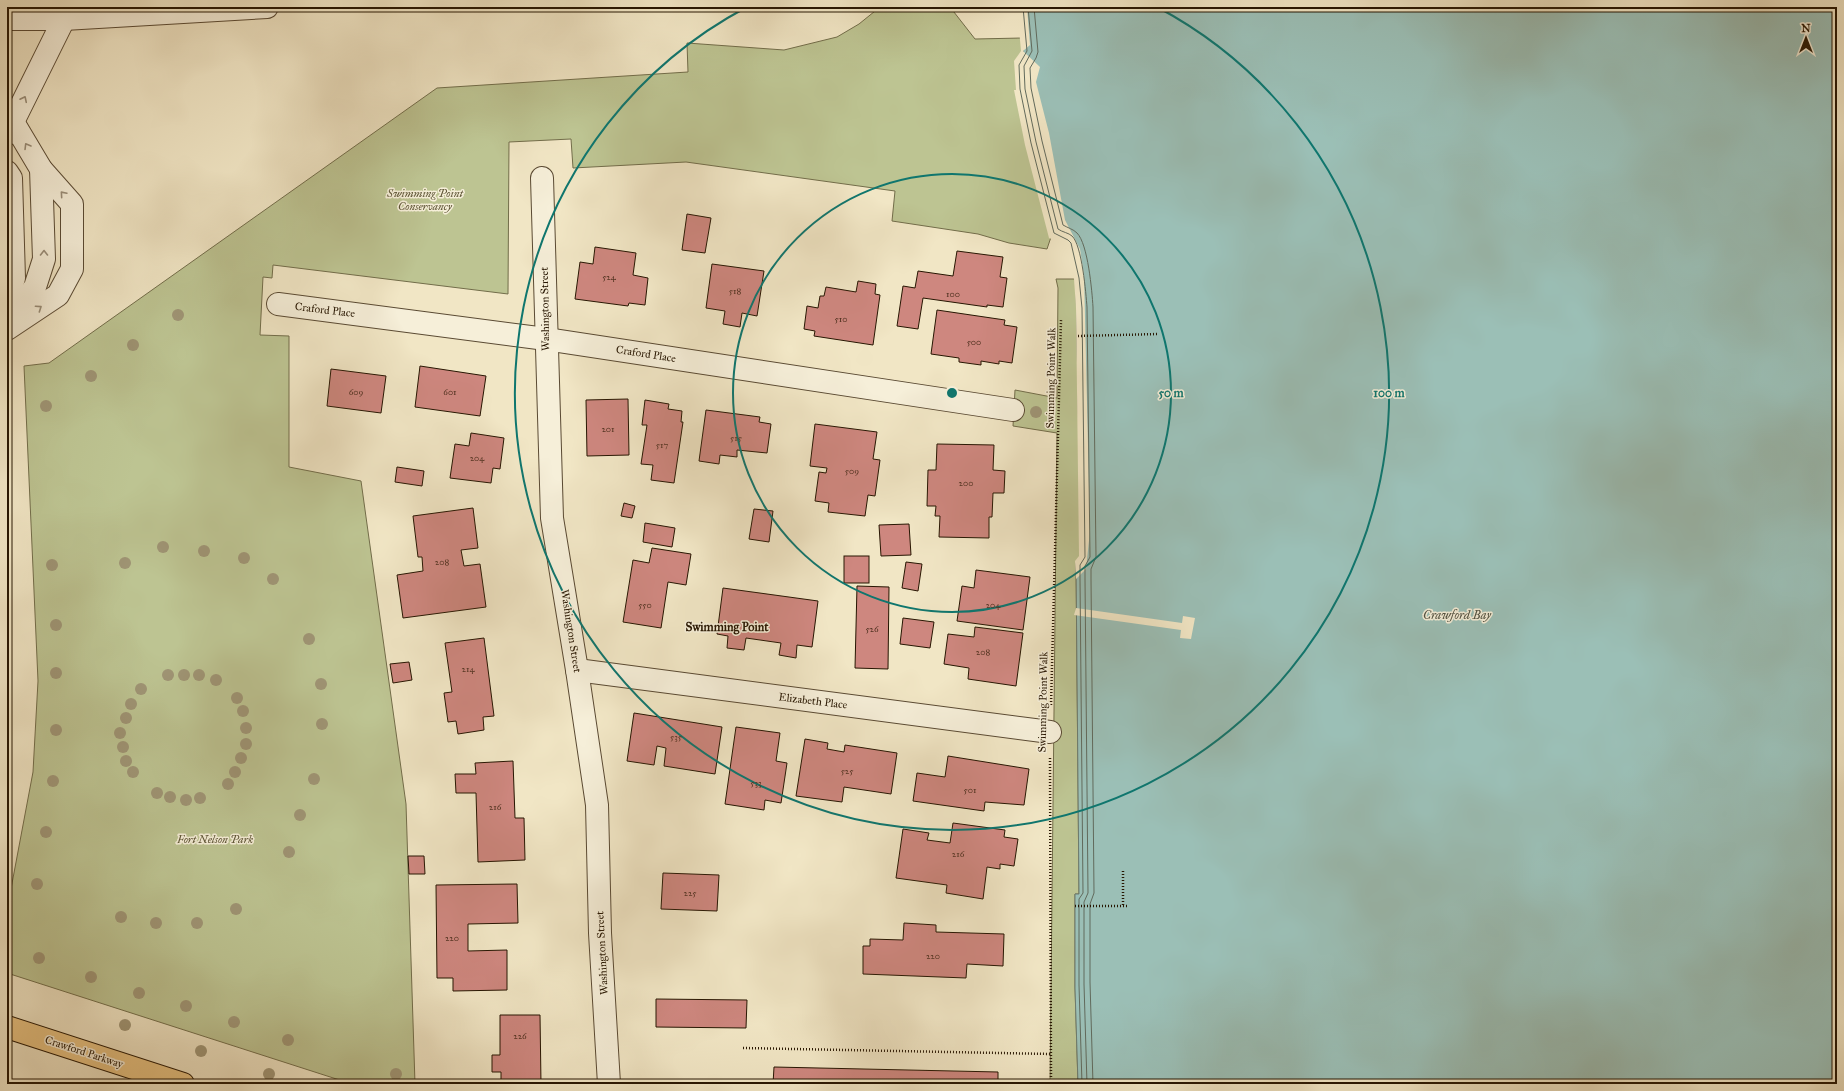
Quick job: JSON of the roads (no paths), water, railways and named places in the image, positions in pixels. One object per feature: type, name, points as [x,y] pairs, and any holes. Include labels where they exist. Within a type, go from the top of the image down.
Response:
[{"type":"main road","name":"Crawford Parkway","points":[[7,1026],[183,1084]]},
{"type":"street","points":[[7,19],[64,19],[267,7]]},
{"type":"street","points":[[7,329],[58,295],[72,269],[72,204],[41,169],[10,128],[64,19]]},
{"type":"street","points":[[7,322],[35,287],[44,259],[41,169]]},
{"type":"street","points":[[7,172],[11,178],[14,278],[7,301]]},
{"type":"street","name":"Washington Street","points":[[542,178],[552,518],[597,805],[600,933],[609,1084]]},
{"type":"street","name":"Craford Place","points":[[278,304],[546,339],[1013,410]]},
{"type":"street","name":"Elizabeth Place","points":[[577,670],[1050,732]]},
{"type":"water","name":"Crawford Bay","points":[[1019,7],[1837,7],[1837,1084],[1078,1084],[1075,988],[1075,894],[1079,894],[1076,563],[1081,557],[1076,279],[1023,51]]},
{"type":"district","name":"Swimming Point","points":[[727,627]]},
{"type":"park label","name":"Swimming Point Conservancy","points":[[425,199]]},
{"type":"park label","name":"Fort Nelson Park","points":[[215,839]]}]
